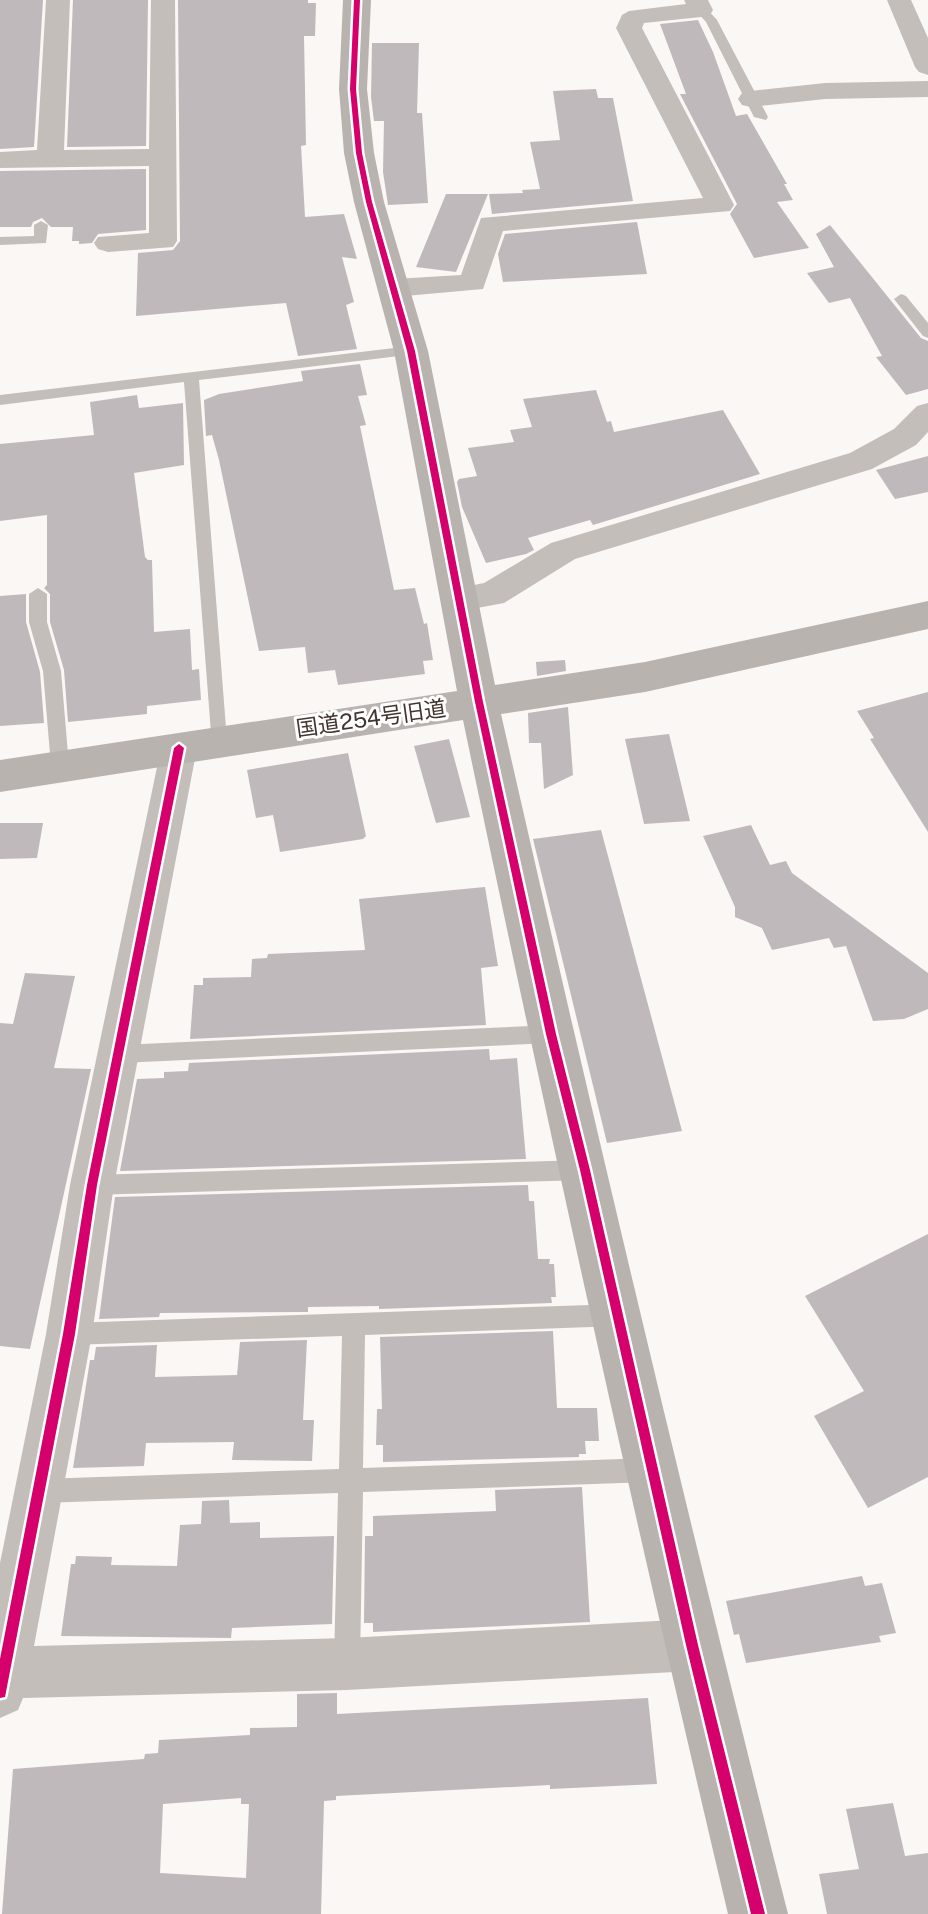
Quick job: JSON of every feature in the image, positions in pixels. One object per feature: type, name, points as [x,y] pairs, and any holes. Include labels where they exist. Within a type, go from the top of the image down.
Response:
[{"type":"street","points":[[50,157],[58,0]]},
{"type":"street","points":[[108,243],[163,241],[163,0]]},
{"type":"street","points":[[357,0],[352,77],[359,153],[369,202],[411,351],[479,702],[551,1034],[619,1315],[692,1645],[758,1914]]},
{"type":"street","points":[[899,0],[928,67]]},
{"type":"street","points":[[394,288],[473,283],[491,224],[720,205],[629,28],[631,20],[638,16],[698,5]]},
{"type":"street","points":[[756,108],[825,91],[928,89]]},
{"type":"street","points":[[0,160],[50,157],[103,161],[165,157]]},
{"type":"street","points":[[461,599],[492,594],[563,551],[861,461],[905,437],[928,413]]},
{"type":"street","name":"国道254号旧道","points":[[0,776],[645,677],[928,615]]},
{"type":"street","points":[[198,744],[120,1054],[92,1185],[69,1334],[2,1682],[692,1645]]},
{"type":"lane","points":[[698,5],[711,20],[756,108]]},
{"type":"lane","points":[[0,241],[41,240],[41,225]]},
{"type":"lane","points":[[901,299],[928,333]]},
{"type":"lane","points":[[0,400],[411,351]]},
{"type":"lane","points":[[191,376],[198,744]]},
{"type":"lane","points":[[38,594],[38,622],[52,671],[60,766]]},
{"type":"lane","points":[[120,1054],[551,1034]]},
{"type":"lane","points":[[92,1185],[585,1170]]},
{"type":"lane","points":[[69,1334],[619,1315]]},
{"type":"lane","points":[[347,1664],[354,1326]]},
{"type":"lane","points":[[40,1491],[654,1470]]},
{"type":"building","points":[[0,0],[43,0],[34,147],[0,149]]},
{"type":"building","points":[[73,0],[148,0],[146,146],[67,147]]},
{"type":"building","points":[[178,0],[308,0],[308,3],[316,3],[315,36],[304,36],[306,145],[301,146],[305,217],[344,214],[357,259],[342,257],[354,302],[346,305],[357,349],[298,356],[286,303],[136,316],[138,253],[173,250],[180,241]]},
{"type":"building","points":[[698,20],[736,116],[747,114],[787,184],[784,184],[793,200],[777,202],[809,248],[754,258],[730,214],[737,204],[680,94],[686,94],[660,24]]},
{"type":"building","points":[[372,43],[419,43],[417,113],[422,113],[428,203],[388,205],[383,172],[384,121],[374,121],[371,97]]},
{"type":"building","points":[[596,89],[598,98],[613,98],[633,201],[492,214],[489,194],[540,189],[530,142],[560,140],[553,91]]},
{"type":"building","points":[[146,169],[146,230],[98,234],[92,243],[79,244],[79,241],[72,241],[73,227],[51,227],[42,218],[33,222],[31,227],[0,227],[0,171]]},
{"type":"building","points":[[446,194],[488,194],[456,272],[416,267]]},
{"type":"building","points":[[637,222],[647,274],[503,282],[498,254],[505,234]]},
{"type":"building","points":[[830,225],[921,338],[928,341],[928,389],[906,395],[876,357],[882,356],[850,298],[829,303],[807,273],[834,267],[816,234]]},
{"type":"building","points":[[360,364],[367,395],[358,396],[366,425],[360,426],[394,590],[415,588],[424,624],[427,623],[433,660],[423,661],[425,674],[338,685],[335,670],[308,673],[305,647],[259,651],[219,460],[212,435],[206,436],[204,400],[219,394],[303,381],[301,371]]},
{"type":"building","points":[[596,390],[607,422],[611,421],[614,432],[723,410],[760,474],[593,525],[590,520],[528,538],[534,550],[486,563],[462,507],[457,482],[477,476],[468,448],[514,442],[510,430],[532,427],[523,399]]},
{"type":"building","points":[[137,395],[139,408],[183,403],[184,465],[134,473],[145,557],[152,560],[154,632],[190,629],[192,670],[199,669],[201,700],[147,706],[147,714],[68,722],[64,670],[50,622],[50,594],[44,588],[47,585],[47,515],[0,521],[0,444],[94,435],[90,402]]},
{"type":"building","points":[[928,456],[928,492],[895,499],[876,470]]},
{"type":"building","points":[[26,594],[26,622],[40,672],[44,723],[0,726],[0,596]]},
{"type":"building","points":[[565,660],[566,671],[537,676],[536,662]]},
{"type":"building","points":[[928,692],[928,832],[870,739],[874,738],[857,711]]},
{"type":"building","points":[[568,707],[573,775],[544,789],[541,743],[529,743],[528,713]]},
{"type":"building","points":[[669,734],[690,821],[644,824],[625,739]]},
{"type":"building","points":[[449,739],[470,817],[436,823],[414,746]]},
{"type":"building","points":[[348,753],[366,836],[363,839],[280,852],[273,815],[256,818],[247,770]]},
{"type":"building","points":[[0,823],[43,823],[37,858],[0,859]]},
{"type":"building","points":[[751,825],[770,865],[786,861],[792,873],[928,973],[928,1009],[904,1019],[873,1021],[846,946],[834,948],[829,938],[772,950],[762,928],[735,917],[735,907],[703,836]]},
{"type":"building","points":[[601,830],[682,1131],[607,1143],[533,839]]},
{"type":"building","points":[[485,887],[498,966],[481,968],[486,1025],[190,1039],[194,985],[203,985],[203,978],[251,977],[252,959],[267,958],[268,954],[365,950],[359,899]]},
{"type":"building","points":[[25,973],[75,976],[54,1068],[91,1069],[30,1349],[0,1346],[0,1023],[13,1024]]},
{"type":"building","points":[[489,1049],[490,1060],[517,1058],[526,1159],[120,1171],[137,1079],[164,1078],[164,1072],[188,1071],[189,1063]]},
{"type":"building","points":[[528,1185],[529,1201],[534,1201],[538,1259],[550,1259],[549,1264],[554,1264],[556,1297],[551,1297],[552,1303],[379,1309],[379,1306],[308,1307],[308,1312],[160,1313],[159,1317],[99,1319],[115,1197]]},
{"type":"building","points":[[928,1234],[928,1477],[868,1508],[814,1416],[864,1391],[805,1296]]},
{"type":"building","points":[[553,1331],[557,1408],[597,1408],[599,1441],[585,1441],[586,1454],[579,1454],[579,1457],[383,1462],[383,1445],[376,1445],[377,1409],[382,1409],[380,1337]]},
{"type":"building","points":[[307,1340],[303,1420],[314,1420],[312,1461],[232,1460],[234,1442],[146,1443],[144,1466],[73,1468],[90,1360],[94,1360],[96,1347],[157,1345],[155,1377],[237,1375],[240,1342]]},
{"type":"building","points":[[582,1487],[590,1622],[373,1632],[373,1623],[364,1623],[365,1536],[373,1536],[373,1516],[496,1511],[495,1490]]},
{"type":"building","points":[[229,1500],[230,1523],[260,1522],[260,1538],[334,1536],[332,1624],[232,1628],[231,1638],[61,1636],[71,1564],[75,1564],[76,1556],[112,1557],[111,1565],[177,1566],[180,1525],[201,1524],[202,1501]]},
{"type":"building","points":[[862,1576],[865,1586],[882,1583],[896,1633],[879,1636],[881,1642],[746,1663],[739,1634],[734,1635],[726,1601]]},
{"type":"building","points":[[337,1693],[337,1714],[648,1698],[657,1784],[550,1789],[550,1785],[336,1796],[336,1800],[324,1801],[321,1914],[2,1914],[13,1769],[144,1759],[145,1754],[158,1753],[159,1740],[250,1735],[250,1728],[297,1727],[297,1694]],"holes":[[[241,1798],[241,1804],[249,1804],[246,1878],[160,1873],[163,1804]]]},
{"type":"building","points":[[893,1803],[905,1856],[928,1853],[928,1914],[827,1914],[819,1874],[859,1869],[846,1809]]},
{"type":"cycle path","points":[[357,0],[353,89],[359,153],[369,202],[411,351],[479,702],[551,1034],[585,1170],[692,1645],[758,1914]]},
{"type":"cycle path","points":[[0,1692],[69,1334],[92,1185],[179,748]]}]
